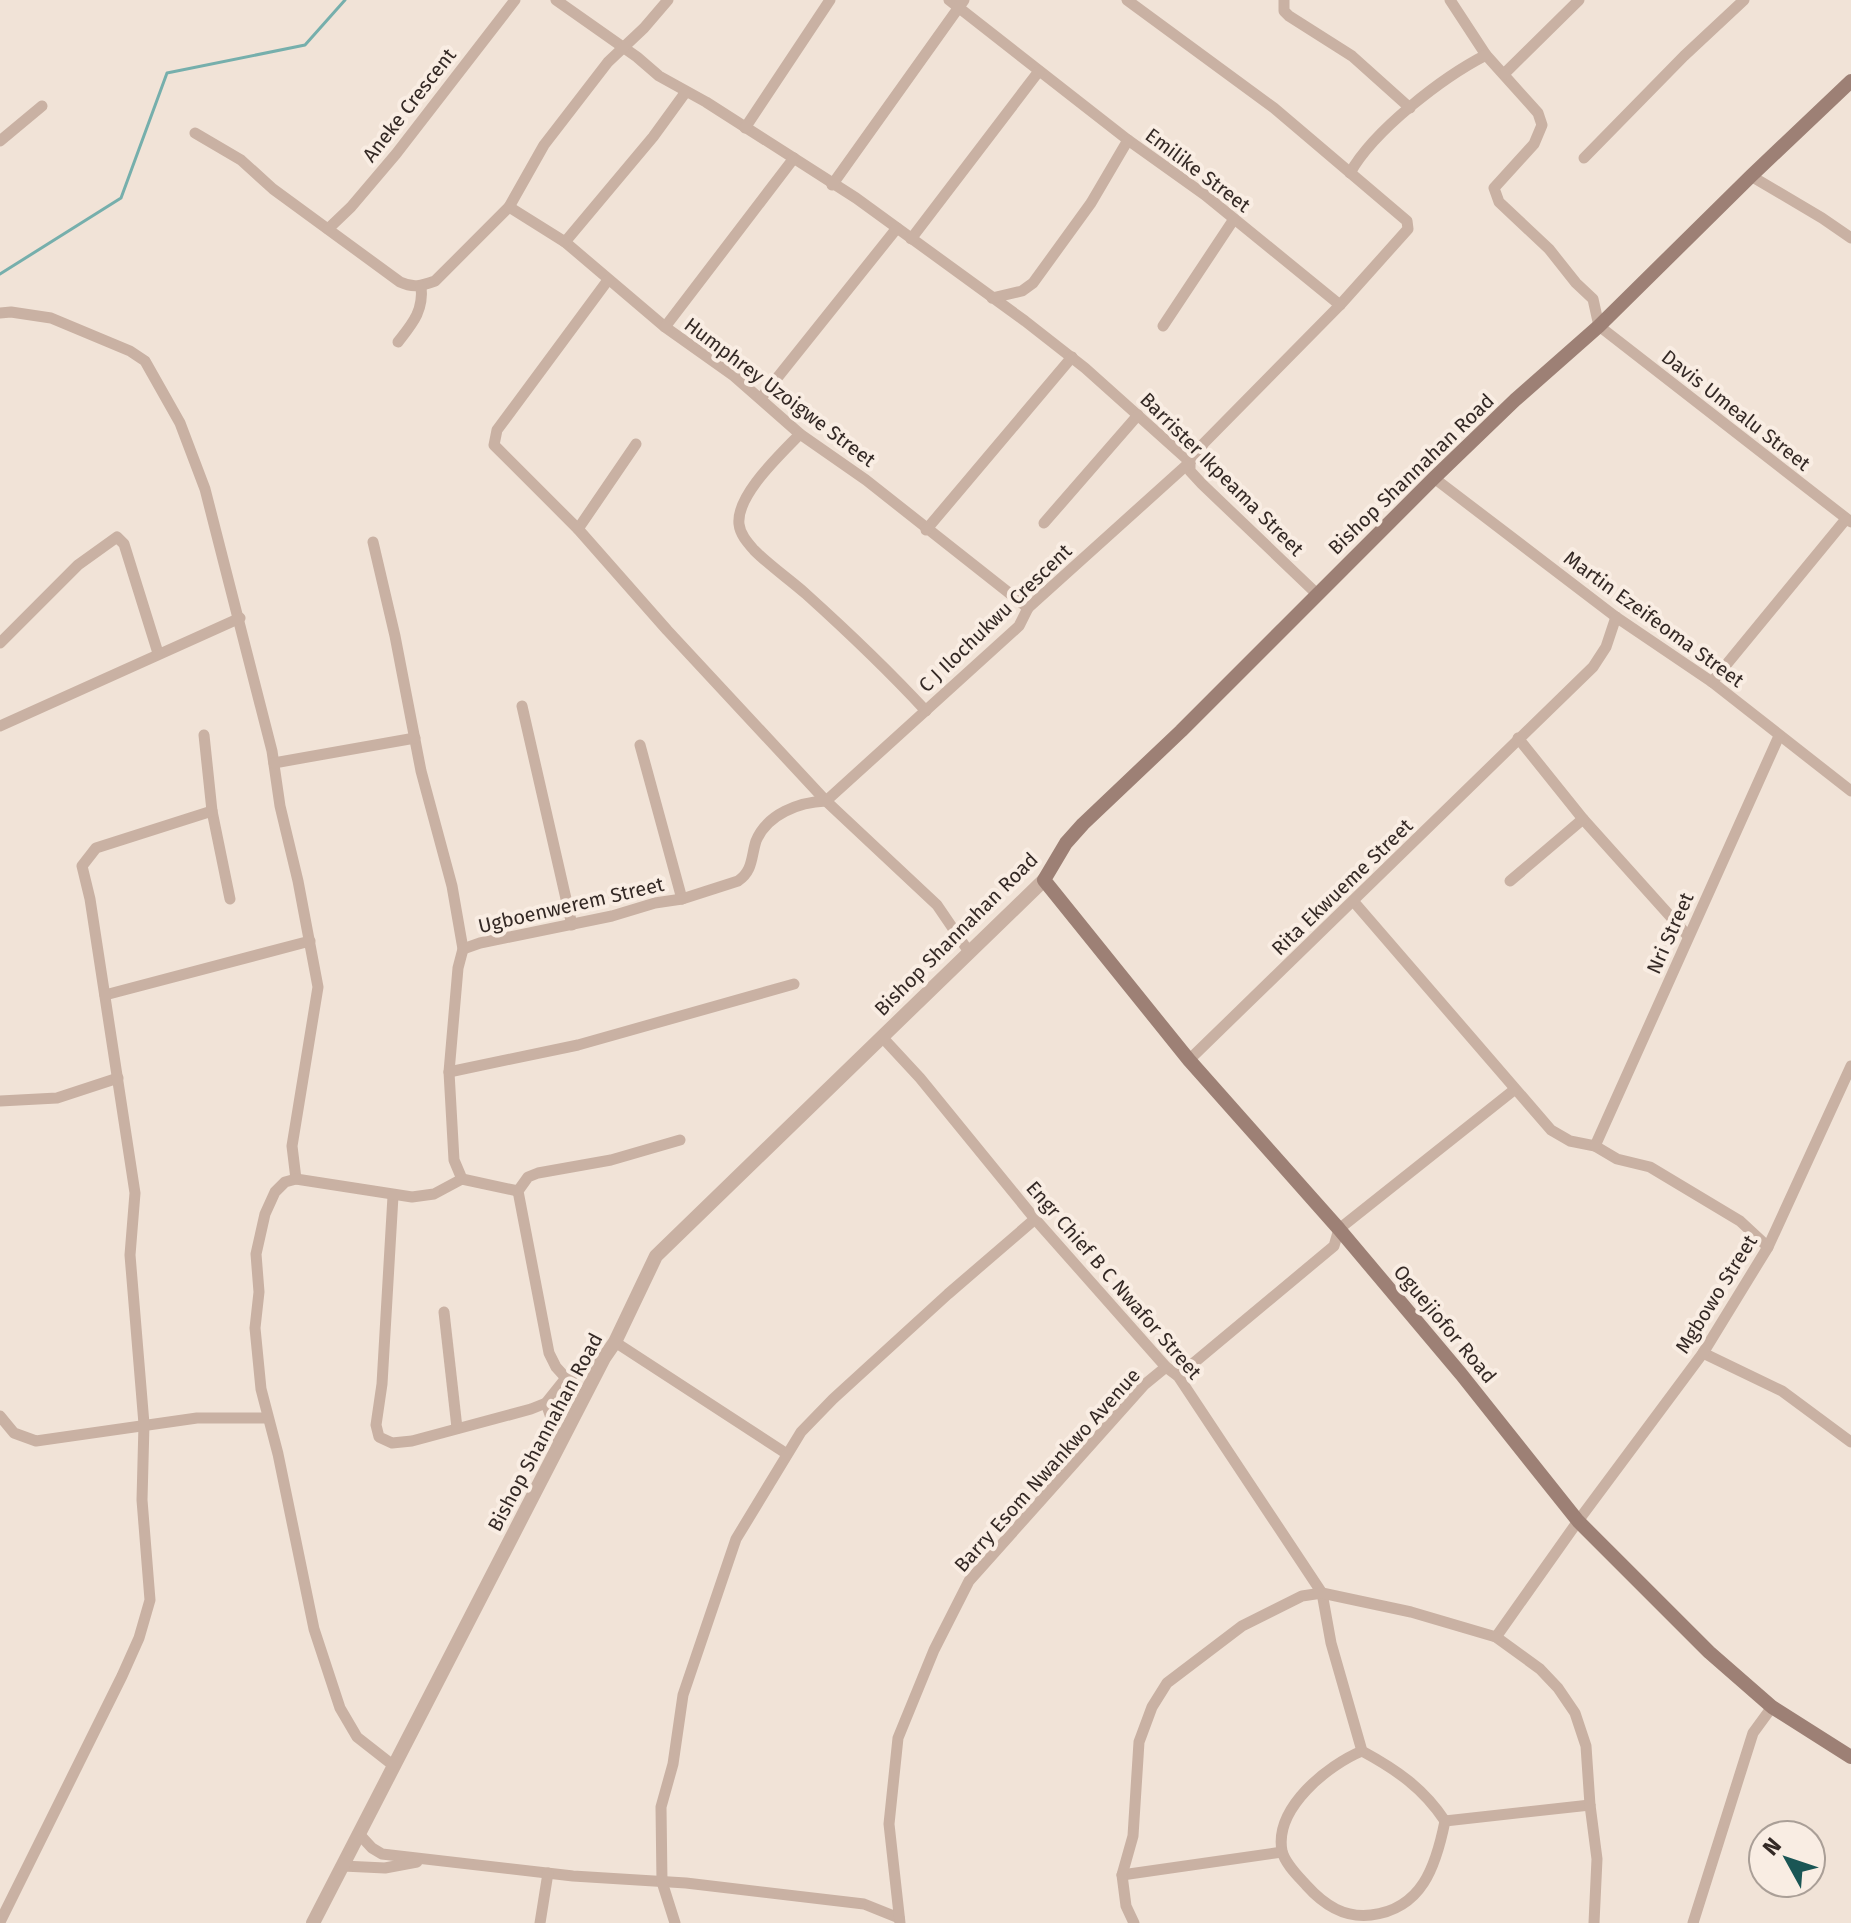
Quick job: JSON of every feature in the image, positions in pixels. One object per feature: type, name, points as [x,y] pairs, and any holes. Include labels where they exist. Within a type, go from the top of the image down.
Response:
[{"type":"main road","name":"Bishop Shannahan Road","points":[[1044,880],[1066,843],[1083,824],[1181,731],[1434,478],[1515,400],[1599,326],[1851,81]]},
{"type":"main road","name":"Oguejiofor Road","points":[[1044,880],[1189,1060],[1339,1229],[1461,1374],[1578,1521],[1709,1652],[1772,1707],[1851,1757]]},
{"type":"street","name":"Aneke Crescent","points":[[328,229],[396,154],[515,0]]},
{"type":"street","points":[[556,0],[659,76],[794,158],[992,298]]},
{"type":"street","points":[[195,133],[241,160],[273,189],[400,282],[408,286],[421,286],[435,281],[509,207],[544,145],[608,62],[668,0]]},
{"type":"street","points":[[745,128],[830,0]]},
{"type":"street","points":[[1127,0],[1274,108],[1350,173],[1360,155],[1410,108],[1459,70],[1486,55]]},
{"type":"street","points":[[1284,0],[1284,11],[1289,16],[1352,56],[1410,108]]},
{"type":"street","points":[[1450,0],[1486,55],[1538,113],[1542,125],[1534,144],[1497,181],[1495,196],[1549,249],[1593,299],[1599,326]]},
{"type":"street","points":[[1504,74],[1579,0]]},
{"type":"street","points":[[1584,158],[1744,0]]},
{"type":"street","points":[[832,185],[957,2],[1128,140]]},
{"type":"street","points":[[911,239],[1039,71]]},
{"type":"street","points":[[565,242],[653,137],[685,93]]},
{"type":"street","points":[[0,141],[42,106]]},
{"type":"street","name":"Emilike Street","points":[[992,298],[1022,291],[1033,283],[1091,203],[1128,140],[1193,185],[1340,305]]},
{"type":"street","points":[[665,327],[794,158]]},
{"type":"street","name":"C J Ilochukwu Crescent","points":[[826,801],[1019,626],[1028,608],[1190,462],[1204,443],[1340,305],[1408,229],[1407,221],[1350,173]]},
{"type":"street","points":[[1751,176],[1851,238]]},
{"type":"street","name":"Humphrey Uzoigwe Street","points":[[509,207],[565,242],[665,327],[761,398],[800,434],[866,480],[1028,608]]},
{"type":"street","points":[[1163,326],[1234,219]]},
{"type":"street","points":[[761,398],[897,228]]},
{"type":"street","points":[[608,280],[497,430],[494,445],[578,529],[826,801],[937,905],[969,952]]},
{"type":"street","points":[[398,342],[417,318],[423,302],[421,286]]},
{"type":"street","name":"Barrister Ikpeama Street","points":[[992,298],[1072,357],[1190,462],[1190,471],[1196,478],[1317,594]]},
{"type":"street","points":[[0,313],[51,318],[130,351],[145,361],[188,440],[240,618],[274,763],[280,806],[318,987],[292,1146],[296,1179]]},
{"type":"street","name":"Davis Umealu Street","points":[[1599,326],[1849,521]]},
{"type":"street","points":[[926,530],[1072,357]]},
{"type":"street","points":[[1044,523],[1138,415]]},
{"type":"street","points":[[800,434],[772,464],[741,507],[741,534],[926,711]]},
{"type":"street","points":[[578,529],[636,444]]},
{"type":"street","name":"Martin Ezeifeoma Street","points":[[1434,478],[1616,617],[1712,682],[1851,791]]},
{"type":"street","points":[[1712,682],[1849,521]]},
{"type":"street","points":[[0,643],[78,565],[117,537],[124,544],[158,653]]},
{"type":"street","points":[[373,542],[425,785],[452,886],[463,949]]},
{"type":"street","name":"Rita Ekwueme Street","points":[[1189,1060],[1593,667],[1606,647],[1616,617]]},
{"type":"street","points":[[0,726],[240,618]]},
{"type":"street","points":[[522,706],[572,925]]},
{"type":"street","points":[[204,735],[212,811],[230,899]]},
{"type":"street","name":"Nri Street","points":[[1595,1146],[1779,736]]},
{"type":"street","points":[[274,763],[415,738]]},
{"type":"street","points":[[1518,738],[1583,819],[1688,936]]},
{"type":"street","points":[[640,745],[682,899]]},
{"type":"street","name":"Ugboenwerem Street","points":[[462,1179],[454,1160],[449,1072],[458,968],[463,949],[682,899],[738,881],[746,876],[762,830],[775,818],[806,802],[826,801]]},
{"type":"street","points":[[0,1922],[96,1729],[147,1615],[150,1600],[143,1514],[144,1424],[130,1255],[135,1193],[82,866],[96,848],[212,811]]},
{"type":"street","points":[[1510,881],[1583,819]]},
{"type":"street","name":"Bishop Shannahan Road","points":[[313,1923],[615,1342],[656,1256],[886,1040],[969,952],[1044,880]]},
{"type":"street","points":[[1354,902],[1551,1130],[1570,1141],[1595,1146],[1617,1159],[1650,1167],[1740,1221],[1768,1247]]},
{"type":"street","points":[[105,995],[310,941]]},
{"type":"street","points":[[449,1072],[578,1045],[794,984]]},
{"type":"street","name":"Engr Chief B C Nwafor Street","points":[[886,1040],[1035,1219],[1166,1367],[1178,1376],[1322,1593]]},
{"type":"street","name":"Mgbowo Street","points":[[1496,1637],[1703,1353],[1768,1247],[1851,1066]]},
{"type":"street","points":[[0,1101],[57,1098],[118,1078]]},
{"type":"street","points":[[1178,1376],[1334,1246],[1339,1229],[1514,1090]]},
{"type":"street","points":[[566,1378],[549,1353],[518,1191],[528,1177],[538,1173],[611,1160],[680,1140]]},
{"type":"street","points":[[394,1766],[357,1737],[340,1708],[314,1629],[278,1454],[261,1389],[255,1328],[259,1292],[256,1254],[265,1214],[275,1192],[285,1182],[296,1179],[393,1196],[434,1194],[462,1179],[518,1191]]},
{"type":"street","points":[[393,1196],[382,1384],[376,1425],[379,1437],[392,1443],[412,1441],[494,1421],[546,1403],[566,1378],[604,1358]]},
{"type":"street","points":[[675,1923],[662,1882],[661,1807],[673,1764],[683,1695],[736,1539],[801,1432],[833,1399],[1035,1219]]},
{"type":"street","points":[[444,1312],[457,1428]]},
{"type":"street","points":[[615,1342],[787,1454]]},
{"type":"street","points":[[1703,1353],[1782,1391],[1851,1442]]},
{"type":"street","name":"Barry Esom Nwankwo Avenue","points":[[900,1920],[889,1824],[898,1738],[934,1650],[969,1581],[1144,1385],[1166,1367]]},
{"type":"street","points":[[546,1403],[560,1444]]},
{"type":"street","points":[[0,1416],[14,1433],[36,1441],[197,1418],[267,1418]]},
{"type":"street","points":[[1322,1593],[1331,1643],[1362,1751],[1415,1784],[1445,1821],[1439,1854],[1423,1884],[1405,1905],[1384,1913],[1355,1917],[1332,1908],[1292,1870],[1282,1852],[1287,1819],[1294,1806],[1324,1773],[1362,1751]]},
{"type":"street","points":[[1134,1923],[1126,1906],[1122,1875],[1133,1836],[1139,1742],[1152,1707],[1167,1683],[1242,1626],[1288,1602],[1322,1593],[1411,1612],[1496,1637],[1540,1669],[1558,1688],[1575,1713],[1586,1746],[1597,1859],[1594,1923]]},
{"type":"street","points":[[1693,1923],[1753,1733],[1772,1707]]},
{"type":"street","points":[[1445,1821],[1590,1805]]},
{"type":"street","points":[[359,1834],[382,1854],[864,1904],[900,1920]]},
{"type":"street","points":[[1122,1875],[1282,1852]]},
{"type":"street","points":[[343,1866],[385,1868],[429,1860]]},
{"type":"street","points":[[540,1923],[548,1873]]},
{"type":"waterway","points":[[0,274],[121,198],[167,73],[305,45],[345,0]]}]
